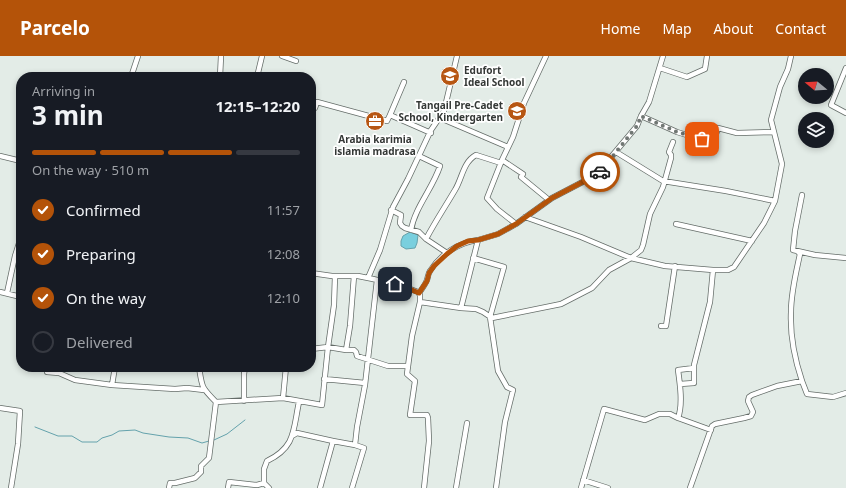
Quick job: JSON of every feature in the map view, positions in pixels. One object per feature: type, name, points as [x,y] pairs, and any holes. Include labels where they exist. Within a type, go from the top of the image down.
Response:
[{"type":"street","points":[[133,72],[138,56]]},
{"type":"street","points":[[220,72],[221,56]]},
{"type":"street","points":[[258,72],[262,56]]},
{"type":"street","points":[[282,56],[296,61]]},
{"type":"street","points":[[368,278],[380,250],[392,210],[445,108],[457,56]]},
{"type":"street","points":[[516,224],[497,209],[487,198],[524,103],[546,56]]},
{"type":"street","points":[[424,488],[429,441],[428,418],[427,415],[410,414],[414,381],[407,374],[412,336],[420,302],[419,293],[427,281],[429,273],[457,246],[468,241],[478,240],[498,234],[516,224],[549,200],[596,175],[637,126],[649,102],[663,56]]},
{"type":"street","points":[[660,68],[687,77],[705,69],[707,56]]},
{"type":"street","points":[[525,217],[581,237],[631,258],[675,266],[713,270],[728,270],[734,267],[764,223],[775,200],[782,164],[771,120],[774,105],[788,69],[791,56]]},
{"type":"street","points":[[846,68],[831,105],[846,112]]},
{"type":"street","points":[[316,105],[317,102],[388,121],[404,82]]},
{"type":"street","points":[[390,115],[431,133]]},
{"type":"street","points":[[641,116],[677,132],[713,142],[718,128],[737,132],[774,132]]},
{"type":"street","points":[[440,118],[508,147]]},
{"type":"street","points":[[420,302],[461,308],[471,307],[492,318],[561,304],[592,288],[609,270],[631,258],[643,245],[650,214],[658,200],[664,182],[671,156],[669,152],[673,142]]},
{"type":"street","points":[[616,152],[664,182],[775,200]]},
{"type":"street","points":[[426,239],[455,190],[464,169],[473,156],[476,155],[501,161],[523,174],[521,177],[549,200]]},
{"type":"street","points":[[0,156],[16,160]]},
{"type":"street","points":[[412,230],[416,213],[440,166],[419,156]]},
{"type":"street","points":[[802,195],[793,250],[798,252],[846,258]]},
{"type":"street","points":[[392,210],[401,215],[400,223],[402,226],[419,232],[447,254]]},
{"type":"street","points":[[676,224],[752,241]]},
{"type":"street","points":[[461,308],[478,240]]},
{"type":"street","points":[[798,252],[800,254],[792,294],[791,312],[796,358],[802,381],[807,394],[833,397],[846,393]]},
{"type":"street","points":[[7,293],[16,253]]},
{"type":"street","points":[[473,258],[504,267],[490,317],[498,371],[507,387],[513,390],[505,422],[496,488]]},
{"type":"street","points":[[661,326],[666,326],[666,317],[675,266]]},
{"type":"street","points":[[680,384],[694,383],[694,368],[710,302],[713,270]]},
{"type":"street","points":[[316,274],[368,278],[405,287],[419,293]]},
{"type":"street","points":[[200,372],[204,390],[216,402],[283,398],[322,405],[334,305],[335,276]]},
{"type":"street","points":[[346,350],[350,326],[354,276]]},
{"type":"street","points":[[355,444],[365,383],[377,280]]},
{"type":"street","points":[[0,292],[16,296]]},
{"type":"street","points":[[316,348],[328,346],[346,350],[354,350],[357,356],[388,366],[408,366]]},
{"type":"street","points":[[678,418],[680,410],[680,384],[678,370],[694,368]]},
{"type":"street","points":[[46,372],[59,373],[76,380],[112,385],[204,390]]},
{"type":"street","points":[[112,385],[113,372]]},
{"type":"street","points":[[244,401],[245,372]]},
{"type":"street","points":[[283,398],[286,372]]},
{"type":"street","points":[[324,379],[365,383]]},
{"type":"street","points":[[690,488],[711,430],[715,424],[751,416],[753,412],[748,401],[749,397],[752,395],[777,386],[802,381]]},
{"type":"street","points":[[169,488],[170,483],[195,478],[200,472],[201,466],[209,458],[216,402]]},
{"type":"street","points":[[269,488],[264,482],[264,469],[267,461],[276,457],[288,445],[292,436],[299,402]]},
{"type":"street","points":[[0,408],[20,411],[18,444],[11,488]]},
{"type":"street","points":[[581,488],[604,409],[645,420],[659,414],[670,414],[711,430]]},
{"type":"street","points":[[456,488],[467,423]]},
{"type":"street","points":[[292,436],[297,433],[355,444],[364,448],[352,488]]},
{"type":"street","points":[[320,488],[333,441]]},
{"type":"street","points":[[583,480],[608,488]]},
{"type":"street","points":[[228,488],[229,482],[257,485],[264,482]]},
{"type":"water","points":[[410,232],[418,235],[417,243],[415,248],[406,249],[401,246],[401,241],[403,236]]},
{"type":"waterway","points":[[214,440],[227,434],[245,420]]},
{"type":"waterway","points":[[35,427],[58,436],[72,436],[82,442],[97,442],[102,438],[119,431],[135,430],[143,433],[169,437],[188,438],[202,443],[209,441]]},
{"type":"way so far","points":[[600,172],[637,126],[641,116],[677,132],[702,139]]},
{"type":"place","name":"Edufort Ideal School","points":[[450,76]]},
{"type":"place","name":"Tangail Pre-Cadet School, Kindergarten","points":[[517,111]]},
{"type":"place","name":"Arabia karimia islamia madrasa","points":[[375,121]]},
{"type":"route","points":[[395,284],[412,289],[419,293],[434,266],[457,246],[468,241],[478,240],[498,234],[516,224],[552,198],[600,172]]}]
